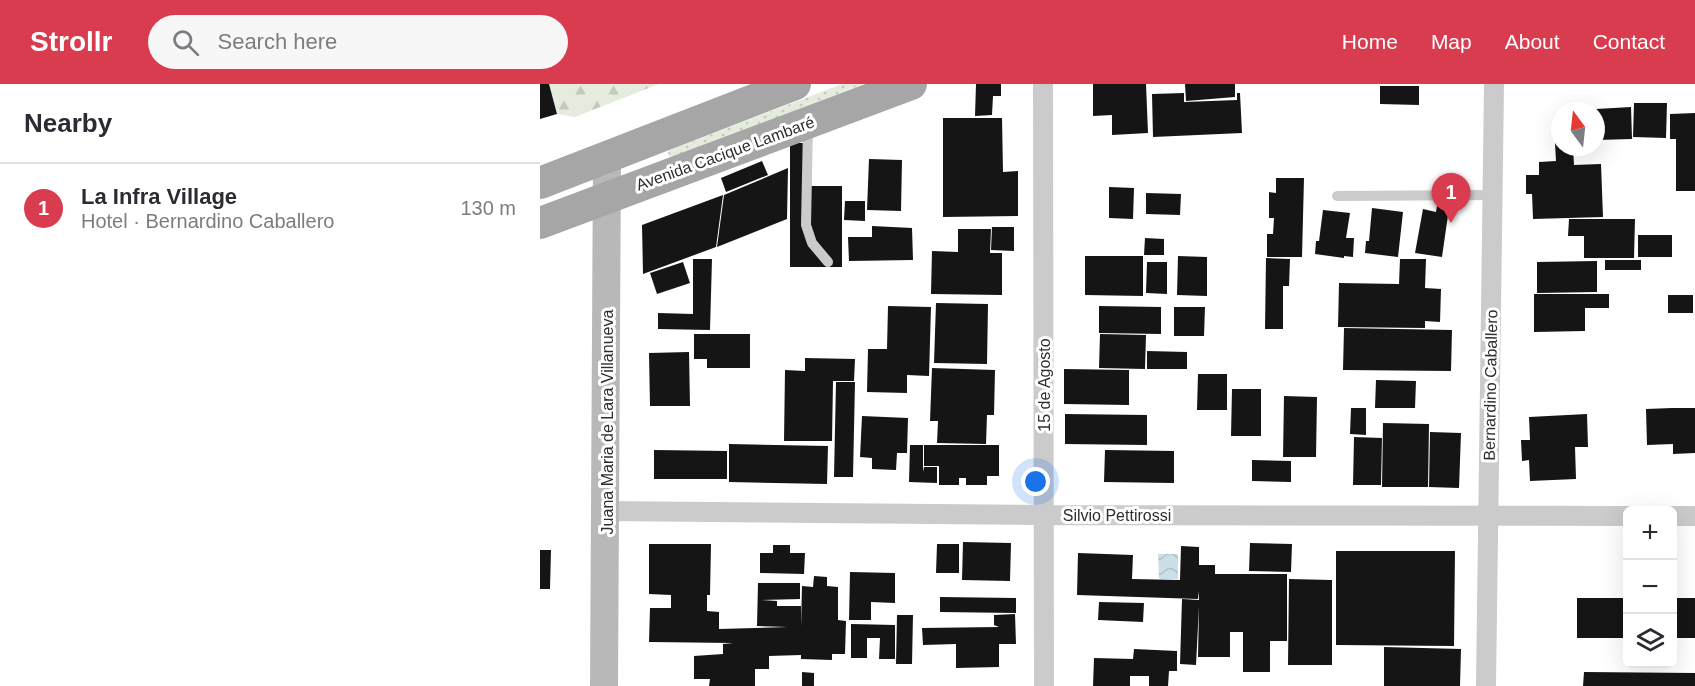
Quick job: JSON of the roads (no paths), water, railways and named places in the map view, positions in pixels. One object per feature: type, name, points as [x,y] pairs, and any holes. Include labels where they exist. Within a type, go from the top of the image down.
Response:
[{"type":"main road","points":[[540,183],[795,84]]},
{"type":"main road","name":"Avenida Cacique Lambaré","points":[[540,223],[911,84]]},
{"type":"street","name":"15 de Agosto","points":[[1043,84],[1044,686]]},
{"type":"street","name":"Bernardino Caballero","points":[[1486,686],[1494,84]]},
{"type":"street","name":"Juana Maria de Lara Villanueva","points":[[604,686],[607,157]]},
{"type":"street","name":"Silvio Pettirossi","points":[[606,511],[1045,515],[1623,516]]},
{"type":"street","points":[[1677,516],[1695,516]]},
{"type":"lane","points":[[808,123],[806,225],[812,243],[828,262]]},
{"type":"lane","points":[[1337,196],[1492,195]]},
{"type":"water","points":[[1158,554],[1178,554],[1178,579],[1159,579]]},
{"type":"place","name":"La Infra Village","points":[[1451,223]]}]
